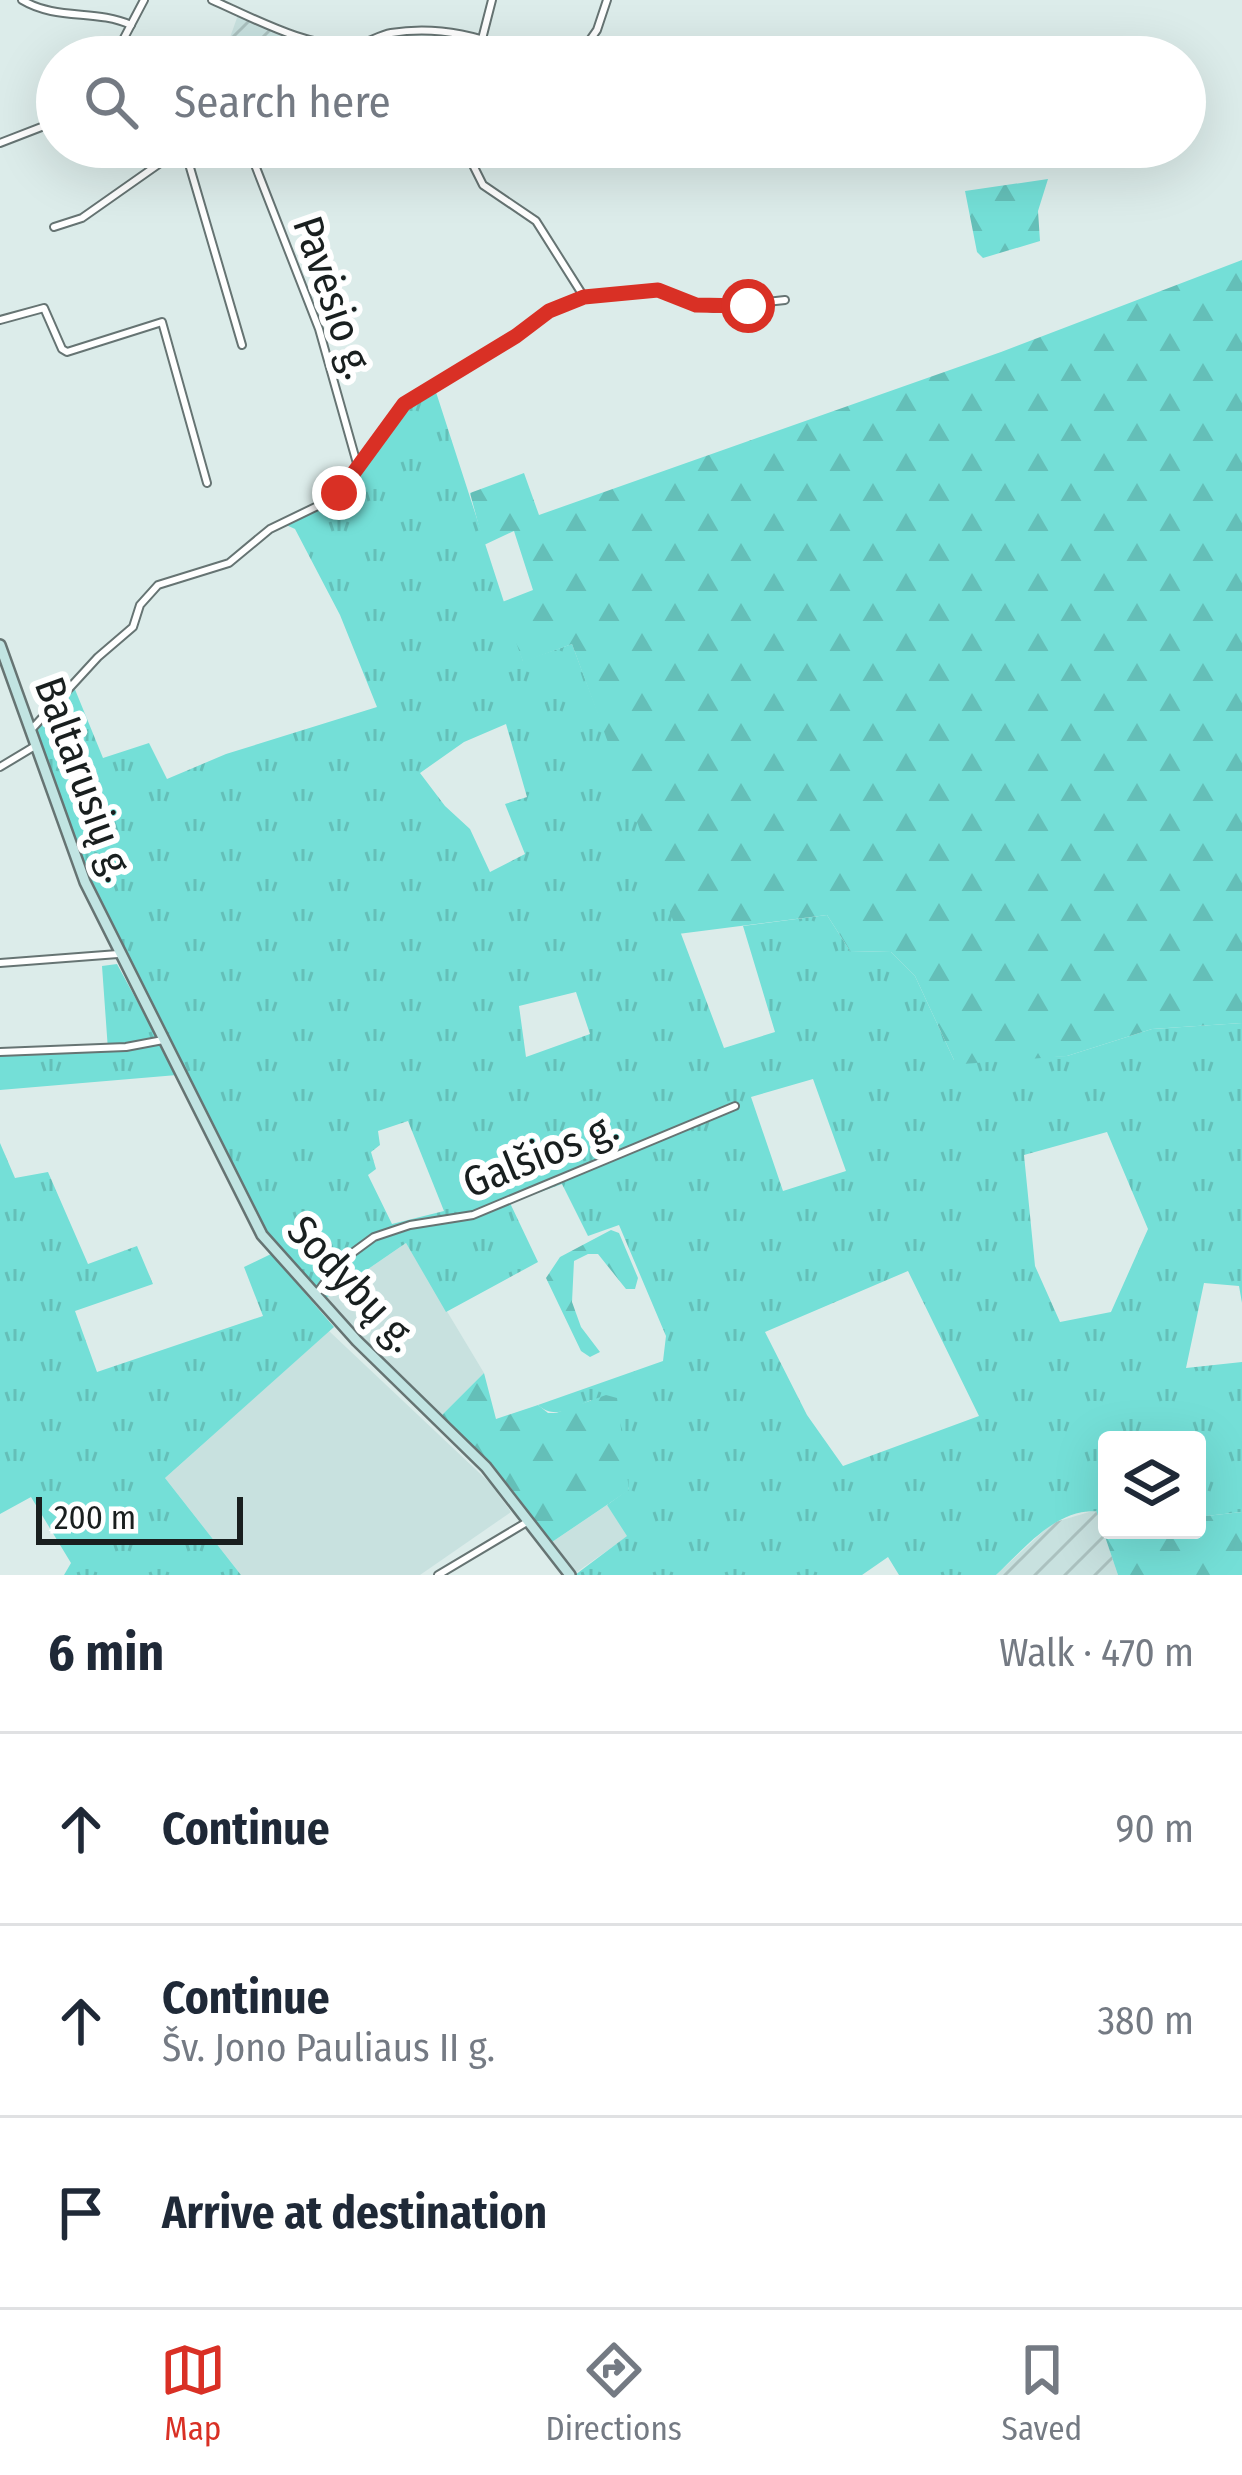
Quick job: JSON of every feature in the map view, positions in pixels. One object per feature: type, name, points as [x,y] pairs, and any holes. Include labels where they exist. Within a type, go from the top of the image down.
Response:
[{"type":"main road","name":"Baltarusių g.","points":[[0,645],[109,935]]},
{"type":"main road","name":"Sodybų g.","points":[[109,935],[256,1225],[315,1296],[486,1466],[570,1575]]},
{"type":"street","points":[[22,0],[51,13],[117,19],[131,25]]},
{"type":"street","points":[[125,36],[144,0]]},
{"type":"street","points":[[212,0],[304,36]]},
{"type":"street","points":[[483,36],[492,0]]},
{"type":"street","points":[[593,36],[607,0]]},
{"type":"street","points":[[386,36],[446,30],[470,36]]},
{"type":"street","points":[[0,143],[36,129]]},
{"type":"street","points":[[54,227],[82,218],[153,168]]},
{"type":"street","points":[[189,168],[242,345]]},
{"type":"street","name":"Pavėsio g.","points":[[256,168],[319,329],[358,467]]},
{"type":"street","points":[[475,168],[484,185],[536,221],[584,297]]},
{"type":"street","points":[[30,731],[133,626],[140,605],[158,585],[230,562],[270,529],[330,500],[413,398],[549,311],[584,297],[658,290],[714,308],[784,300]]},
{"type":"street","points":[[0,320],[44,308],[67,352],[162,322],[207,483]]},
{"type":"street","points":[[0,767],[35,746]]},
{"type":"street","points":[[0,963],[118,954]]},
{"type":"street","points":[[0,1052],[126,1047],[163,1040]]},
{"type":"street","name":"Galšios g.","points":[[315,1296],[340,1262],[374,1237],[410,1225],[473,1215],[736,1106]]},
{"type":"street","points":[[438,1575],[530,1520]]},
{"type":"shaded area","points":[[238,15],[289,36],[230,36]]},
{"type":"shaded area","points":[[406,1243],[484,1373],[441,1416],[323,1300]]},
{"type":"shaded area","points":[[329,1331],[490,1483],[511,1512],[420,1575],[241,1575],[165,1478]]},
{"type":"shaded area","points":[[607,1505],[628,1536],[574,1574],[552,1542]]},
{"type":"shaded area","points":[[1096,1510],[1098,1539],[1106,1539],[1118,1575],[996,1575],[1052,1523]]},
{"type":"green space","points":[[1048,179],[1038,211],[1040,241],[983,258],[977,252],[965,191]]},
{"type":"green space","points":[[1242,260],[1242,1023],[1152,1029],[1067,1056],[963,1064],[954,1060],[915,976],[891,952],[850,951],[827,915],[678,934],[572,644],[523,662],[502,602],[533,590],[514,531],[484,545],[470,493],[524,473],[539,515],[1001,352]]},
{"type":"green space","points":[[435,389],[523,661],[572,644],[724,1048],[775,1032],[743,926],[827,915],[850,951],[891,952],[915,976],[954,1060],[1067,1056],[1152,1029],[1242,1023],[1242,1303],[1239,1286],[1204,1283],[1186,1368],[1242,1362],[1242,1512],[1206,1516],[1206,1431],[1098,1431],[1098,1512],[1060,1520],[996,1575],[899,1575],[888,1557],[862,1575],[575,1575],[627,1536],[607,1505],[629,1489],[591,1400],[557,1412],[538,1405],[663,1361],[666,1336],[619,1225],[588,1236],[562,1184],[510,1203],[538,1262],[446,1312],[406,1243],[323,1300],[271,1241],[255,1215],[96,895],[35,730],[74,687],[103,758],[149,743],[167,779],[226,754],[377,707],[340,615],[295,529],[284,524],[334,501],[402,410]],"holes":[[[506,724],[527,797],[505,804],[525,854],[490,872],[470,829],[420,773],[464,742]],[[576,992],[590,1034],[526,1057],[519,1006]],[[813,1079],[846,1171],[783,1191],[751,1097]],[[408,1121],[444,1211],[392,1224],[368,1175],[376,1169],[371,1152],[380,1145],[378,1131]],[[1107,1132],[1148,1229],[1111,1312],[1060,1322],[1035,1266],[1024,1155]],[[908,1271],[979,1416],[843,1466],[807,1415],[765,1332]]]},
{"type":"green space","points":[[117,964],[177,1075],[0,1090],[0,1056],[108,1050],[102,966]]},
{"type":"green space","points":[[0,1143],[15,1178],[48,1172],[88,1264],[137,1246],[153,1284],[75,1311],[97,1372],[263,1316],[244,1267],[271,1254],[334,1327],[165,1478],[241,1575],[64,1575],[71,1563],[31,1497],[0,1514]]},
{"type":"green space","points":[[611,1230],[619,1233],[638,1278],[635,1289],[626,1289],[598,1254],[574,1261],[572,1302],[581,1327],[600,1352],[590,1357],[581,1351],[546,1278],[560,1257]]},
{"type":"green space","points":[[484,1373],[496,1419],[538,1405],[556,1413],[606,1395],[617,1398],[629,1490],[552,1542],[510,1487],[441,1416]]},
{"type":"green space","points":[[1242,1512],[1242,1575],[1118,1575],[1106,1539],[1206,1539],[1206,1516]]},
{"type":"route","points":[[339,493],[404,404],[549,311],[578,298],[658,290],[696,305],[748,306]]}]
